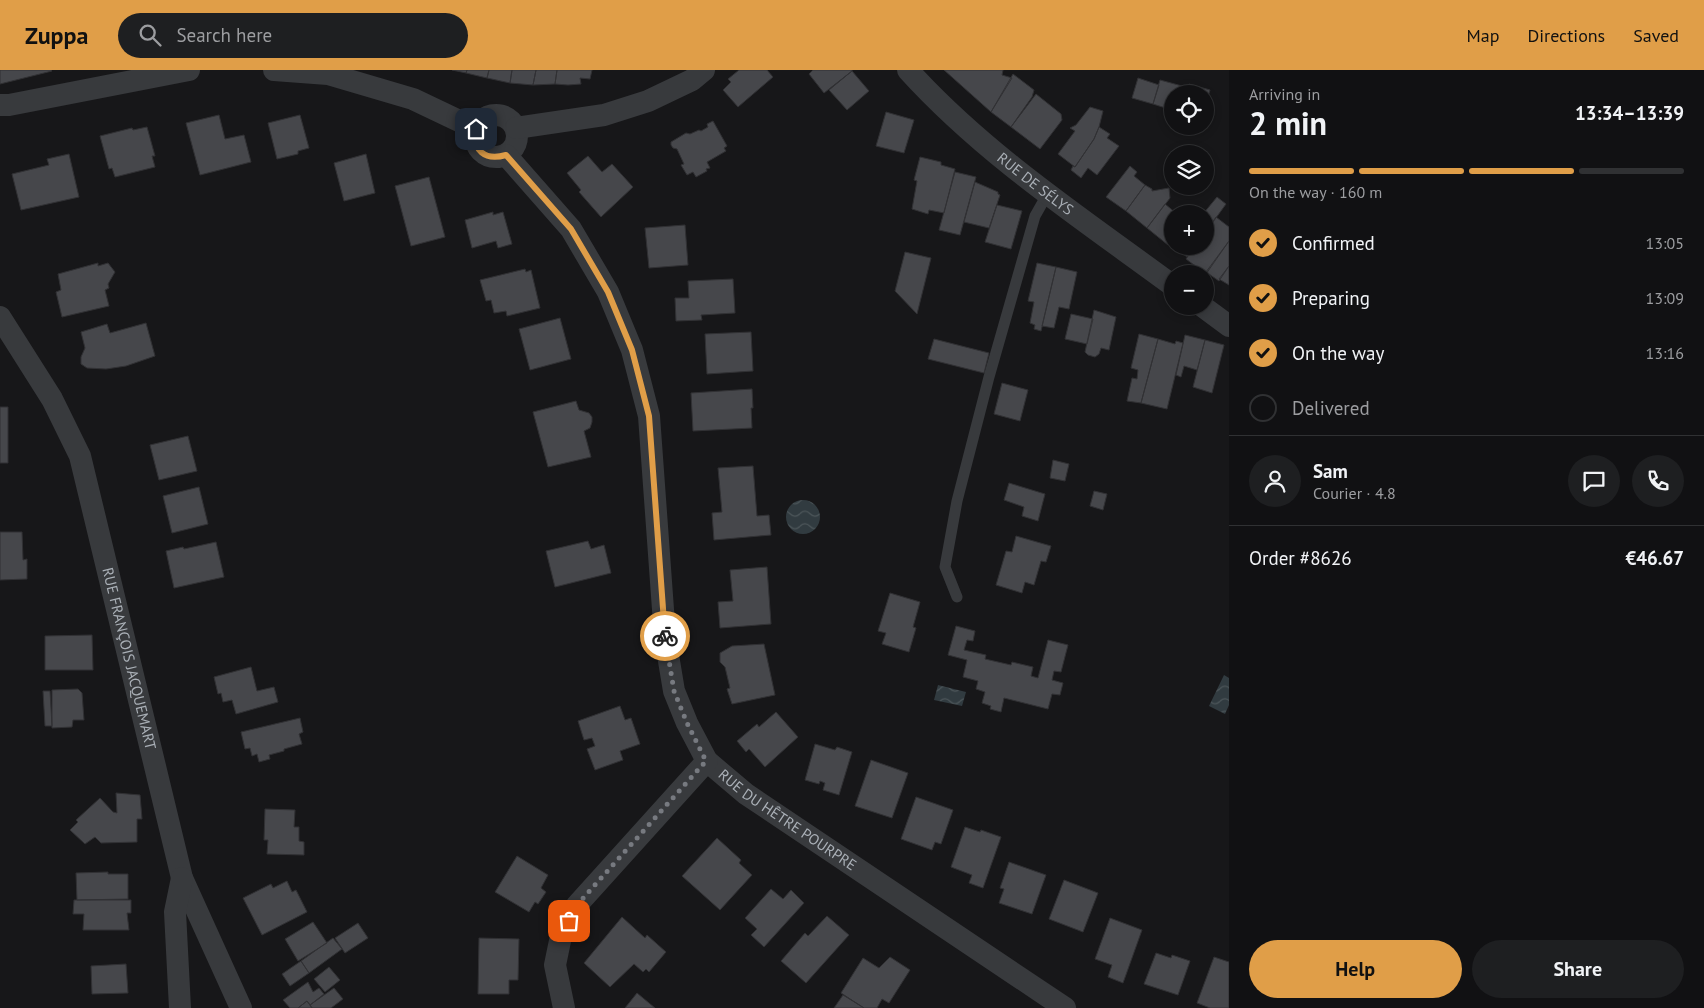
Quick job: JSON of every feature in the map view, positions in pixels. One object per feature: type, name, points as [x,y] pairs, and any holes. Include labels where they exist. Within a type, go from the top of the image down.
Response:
[{"type":"street","points":[[0,105],[189,70]]},
{"type":"street","points":[[274,70],[328,74],[413,99],[476,129]]},
{"type":"street","points":[[516,128],[604,115],[648,100],[692,80],[704,70]]},
{"type":"street","name":"RUE DE SÉLYS","points":[[908,70],[964,127],[1048,193],[1164,279]]},
{"type":"street","points":[[492,115],[506,117],[516,128],[518,136],[516,144],[512,151],[506,155],[497,158],[489,157],[476,146],[474,137],[476,129],[485,118],[492,115]]},
{"type":"street","name":"RUE DU HÊTRE POURPRE","points":[[506,155],[571,229],[608,292],[632,350],[649,416],[665,637],[674,691],[706,761],[746,794],[1065,1008]]},
{"type":"street","points":[[1214,315],[1229,326]]},
{"type":"street","name":"RUE FRANÇOIS JACQUEMART","points":[[0,318],[52,398],[80,456],[182,878],[241,1008]]},
{"type":"street","points":[[564,1008],[555,965],[561,936],[577,905],[706,761]]},
{"type":"street","points":[[180,1008],[175,912],[182,878]]},
{"type":"lane","points":[[957,597],[946,567],[957,501],[989,377],[1035,216],[1048,193]]},
{"type":"water","points":[[803,500],[815,505],[820,517],[815,529],[803,534],[791,529],[786,517],[791,505]]},
{"type":"water","points":[[1224,675],[1229,678],[1229,705],[1225,714],[1209,706]]},
{"type":"water","points":[[938,685],[966,692],[962,706],[934,700]]},
{"type":"building","points":[[0,70],[51,70],[52,71],[0,84]]},
{"type":"building","points":[[452,70],[467,70],[466,73]]},
{"type":"building","points":[[467,70],[489,70],[487,78],[466,73]]},
{"type":"building","points":[[489,70],[512,70],[510,83],[487,78]]},
{"type":"building","points":[[512,70],[536,70],[533,85],[510,83]]},
{"type":"building","points":[[536,70],[557,70],[555,84],[533,85]]},
{"type":"building","points":[[557,70],[592,70],[590,79],[580,78],[581,84],[568,85],[555,84]]},
{"type":"building","points":[[739,70],[767,70],[773,77],[738,107],[723,90],[731,82],[728,79]]},
{"type":"building","points":[[813,70],[852,71],[824,93],[809,74]]},
{"type":"building","points":[[944,70],[1003,70],[1002,75],[1012,78],[991,112]]},
{"type":"building","points":[[852,71],[869,91],[847,110],[829,90]]},
{"type":"building","points":[[1013,74],[1034,90],[1032,97],[1011,127],[991,112]]},
{"type":"building","points":[[1138,78],[1159,85],[1153,104],[1132,98]]},
{"type":"building","points":[[1160,80],[1178,85],[1164,85],[1164,107],[1153,104]]},
{"type":"building","points":[[1036,94],[1061,114],[1062,120],[1040,149],[1011,127]]},
{"type":"building","points":[[1090,107],[1103,111],[1099,127],[1094,139],[1075,167],[1058,154],[1075,131],[1070,128],[1076,125]]},
{"type":"building","points":[[886,112],[914,120],[904,153],[876,146]]},
{"type":"building","points":[[219,115],[225,139],[244,135],[251,162],[200,175],[186,123]]},
{"type":"building","points":[[300,115],[309,148],[298,151],[298,154],[277,159],[268,123]]},
{"type":"building","points":[[713,121],[727,146],[724,148],[726,151],[707,162],[710,168],[706,169],[707,171],[696,177],[693,172],[687,175],[681,165],[684,164],[677,149],[673,148],[671,142],[686,133],[690,134],[701,131],[708,127],[707,124]]},
{"type":"building","points":[[147,127],[155,156],[152,156],[155,167],[115,177],[112,168],[109,169],[100,136],[132,128],[133,130]]},
{"type":"building","points":[[1099,127],[1110,134],[1107,138],[1119,146],[1097,175],[1088,168],[1081,178],[1071,170],[1094,139]]},
{"type":"building","points":[[69,154],[79,197],[21,210],[12,174],[49,165],[47,159]]},
{"type":"building","points":[[366,154],[375,193],[344,201],[334,163]]},
{"type":"building","points":[[588,156],[602,172],[612,164],[633,187],[601,217],[579,192],[581,190],[567,173]]},
{"type":"building","points":[[920,157],[941,162],[941,165],[955,169],[944,213],[929,210],[928,214],[912,209],[917,181],[914,180]]},
{"type":"building","points":[[1130,166],[1137,172],[1134,176],[1145,185],[1126,211],[1106,197]]},
{"type":"building","points":[[955,172],[976,177],[960,235],[939,230]]},
{"type":"building","points":[[429,177],[445,237],[411,246],[395,186]]},
{"type":"building","points":[[975,182],[998,192],[1000,195],[989,228],[964,222]]},
{"type":"building","points":[[1145,185],[1152,189],[1152,191],[1164,189],[1164,195],[1170,195],[1170,198],[1147,228],[1126,211]]},
{"type":"building","points":[[1217,197],[1226,204],[1214,221],[1214,205],[1210,205]]},
{"type":"building","points":[[997,205],[1022,211],[1011,249],[985,242]]},
{"type":"building","points":[[1164,205],[1164,242],[1147,228]]},
{"type":"building","points":[[493,212],[493,215],[503,212],[512,244],[498,248],[496,241],[472,248],[465,220]]},
{"type":"building","points":[[1216,217],[1229,227],[1229,241],[1212,265],[1194,265],[1186,259],[1189,255],[1214,255],[1214,220]]},
{"type":"building","points":[[685,225],[688,265],[649,268],[645,228]]},
{"type":"building","points":[[1229,241],[1229,266],[1219,281],[1214,278],[1214,265],[1211,265]]},
{"type":"building","points":[[905,252],[931,258],[917,314],[895,291]]},
{"type":"building","points":[[98,263],[98,266],[108,263],[115,272],[108,284],[109,288],[105,290],[109,306],[62,317],[56,292],[61,290],[58,274]]},
{"type":"building","points":[[1037,263],[1056,267],[1041,331],[1034,329],[1035,325],[1030,323],[1034,302],[1028,301]]},
{"type":"building","points":[[1229,266],[1229,285],[1219,279]]},
{"type":"building","points":[[1056,267],[1077,272],[1069,309],[1059,307],[1054,328],[1042,326]]},
{"type":"building","points":[[525,269],[526,272],[531,270],[540,308],[507,316],[506,311],[494,313],[491,300],[486,301],[480,280]]},
{"type":"building","points":[[733,279],[735,313],[701,315],[702,320],[676,321],[675,298],[689,298],[688,281]]},
{"type":"building","points":[[1094,310],[1116,317],[1109,350],[1101,348],[1099,354],[1095,357],[1085,352]]},
{"type":"building","points":[[1071,314],[1093,319],[1087,344],[1065,339]]},
{"type":"building","points":[[560,318],[571,359],[530,370],[519,329]]},
{"type":"building","points":[[146,323],[155,356],[126,366],[106,369],[87,368],[81,364],[81,357],[85,348],[81,332],[107,324],[110,333]]},
{"type":"building","points":[[751,332],[753,371],[707,374],[705,334]]},
{"type":"building","points":[[1139,334],[1158,339],[1141,403],[1127,401],[1132,378],[1137,379],[1138,370],[1131,368]]},
{"type":"building","points":[[1185,335],[1205,340],[1197,370],[1184,366],[1181,377],[1176,375]]},
{"type":"building","points":[[934,339],[989,353],[984,373],[928,359]]},
{"type":"building","points":[[1158,339],[1175,344],[1176,341],[1183,343],[1167,409],[1141,403]]},
{"type":"building","points":[[1205,340],[1224,345],[1212,393],[1193,387]]},
{"type":"building","points":[[1002,383],[1028,390],[1020,421],[994,414]]},
{"type":"building","points":[[752,389],[752,428],[693,431],[691,393]]},
{"type":"building","points":[[576,401],[579,410],[589,413],[592,417],[590,428],[584,431],[591,457],[548,467],[533,412]]},
{"type":"building","points":[[0,407],[8,407],[8,463],[0,463]]},
{"type":"building","points":[[188,436],[197,471],[159,480],[150,445]]},
{"type":"building","points":[[1053,460],[1069,464],[1065,481],[1050,478]]},
{"type":"building","points":[[753,466],[757,516],[769,515],[771,535],[714,540],[712,513],[722,512],[718,468]]},
{"type":"building","points":[[1009,483],[1045,494],[1038,521],[1022,516],[1024,507],[1004,500]]},
{"type":"building","points":[[199,487],[208,524],[172,533],[163,496]]},
{"type":"building","points":[[1094,491],[1107,494],[1103,510],[1090,506]]},
{"type":"building","points":[[0,532],[22,532],[23,560],[27,559],[27,579],[0,580]]},
{"type":"building","points":[[1016,536],[1051,546],[1046,562],[1041,561],[1034,585],[1025,582],[1022,593],[996,585],[1006,551],[1012,552]]},
{"type":"building","points":[[588,541],[591,549],[604,545],[611,573],[555,587],[546,551]]},
{"type":"building","points":[[216,542],[224,577],[174,588],[166,551]]},
{"type":"building","points":[[767,567],[771,624],[720,628],[718,602],[733,601],[730,570]]},
{"type":"building","points":[[890,593],[920,602],[913,627],[916,628],[909,652],[882,644],[886,633],[878,631]]},
{"type":"building","points":[[956,626],[975,631],[973,641],[967,640],[964,650],[986,655],[985,659],[1011,665],[1012,662],[1033,667],[1031,676],[1038,678],[1048,640],[1068,645],[1061,672],[1054,671],[1052,680],[1063,683],[1060,695],[1052,694],[1048,709],[1004,698],[1001,712],[990,709],[991,706],[982,703],[985,692],[976,689],[978,681],[963,677],[967,660],[948,655]]},
{"type":"building","points":[[92,635],[93,670],[45,670],[45,636]]},
{"type":"building","points":[[764,644],[775,695],[732,704],[727,689],[730,688],[725,667],[720,662],[720,653],[732,646]]},
{"type":"building","points":[[251,667],[257,691],[274,687],[278,702],[236,714],[232,700],[223,702],[221,693],[218,694],[214,677]]},
{"type":"building","points":[[78,689],[82,693],[84,720],[73,720],[72,727],[52,728],[52,690]]},
{"type":"building","points":[[43,691],[50,691],[52,726],[45,726]]},
{"type":"building","points":[[620,706],[625,720],[631,718],[640,744],[620,751],[623,760],[595,770],[587,749],[595,746],[592,738],[584,740],[578,721]]},
{"type":"building","points":[[776,712],[798,737],[765,767],[749,749],[746,752],[737,741],[757,724],[759,727]]},
{"type":"building","points":[[300,718],[303,732],[299,734],[302,744],[269,755],[270,759],[259,762],[257,754],[252,756],[250,748],[245,749],[241,732]]},
{"type":"building","points":[[815,744],[835,750],[837,747],[852,752],[839,795],[823,790],[825,783],[820,781],[819,784],[805,780]]},
{"type":"building","points":[[871,760],[908,773],[892,818],[855,806]]},
{"type":"building","points":[[116,793],[140,795],[142,819],[137,819],[137,842],[101,843],[95,837],[85,844],[70,830],[78,822],[76,820],[100,798],[113,812],[117,813]]},
{"type":"building","points":[[916,797],[953,810],[941,844],[935,842],[932,850],[901,839]]},
{"type":"building","points":[[265,809],[295,810],[294,827],[299,827],[299,841],[304,842],[304,855],[267,854],[268,840],[264,840]]},
{"type":"building","points":[[965,827],[1001,837],[983,888],[969,883],[972,875],[951,867]]},
{"type":"building","points":[[717,838],[741,860],[739,863],[752,875],[720,910],[682,876]]},
{"type":"building","points":[[517,856],[548,875],[541,888],[546,892],[538,904],[535,902],[529,912],[495,892]]},
{"type":"building","points":[[1009,862],[1046,875],[1032,914],[999,903],[1004,889],[1000,888]]},
{"type":"building","points":[[108,872],[108,874],[128,874],[128,899],[77,900],[76,873]]},
{"type":"building","points":[[1064,880],[1098,893],[1083,932],[1049,919]]},
{"type":"building","points":[[287,881],[292,892],[296,890],[307,912],[262,935],[243,898],[271,884],[273,888]]},
{"type":"building","points":[[771,889],[783,899],[791,890],[804,903],[764,947],[751,935],[757,929],[745,918]]},
{"type":"building","points":[[74,900],[131,900],[131,913],[127,913],[129,930],[83,930],[84,914],[73,914]]},
{"type":"building","points":[[827,916],[849,935],[806,983],[781,961],[805,933],[808,936]]},
{"type":"building","points":[[622,917],[645,938],[647,935],[666,952],[649,972],[646,969],[643,972],[634,964],[610,987],[584,963]]},
{"type":"building","points":[[1110,918],[1142,930],[1123,983],[1108,977],[1112,965],[1095,959]]},
{"type":"building","points":[[313,922],[327,943],[298,961],[285,939]]},
{"type":"building","points":[[358,923],[368,938],[345,953],[335,938]]},
{"type":"building","points":[[333,938],[342,949],[309,973],[301,961]]},
{"type":"building","points":[[479,938],[519,939],[518,980],[509,980],[509,994],[478,994]]},
{"type":"building","points":[[1156,953],[1171,958],[1172,955],[1190,961],[1178,995],[1144,984]]},
{"type":"building","points":[[890,957],[910,970],[889,1003],[882,999],[877,1008],[864,1008],[841,993],[863,958],[879,968]]},
{"type":"building","points":[[1214,957],[1229,962],[1229,1008],[1210,1008],[1197,1003]]},
{"type":"building","points":[[301,961],[309,973],[290,986],[282,974]]},
{"type":"building","points":[[126,964],[128,993],[92,994],[91,966]]},
{"type":"building","points":[[329,967],[340,980],[325,992],[314,979]]},
{"type":"building","points":[[308,982],[313,992],[319,988],[324,994],[310,1005],[307,1001],[298,1008],[290,1008],[283,1000]]},
{"type":"building","points":[[334,988],[343,999],[331,1008],[312,1008],[310,1005]]},
{"type":"building","points":[[637,993],[655,1008],[625,1008]]},
{"type":"building","points":[[843,995],[864,1008],[834,1008]]},
{"type":"building","points":[[307,1001],[312,1008],[298,1008]]},
{"type":"way so far","points":[[569,921],[577,905],[706,761],[674,691],[665,636]]},
{"type":"route","points":[[476,129],[474,137],[476,146],[489,157],[497,158],[506,155],[571,229],[608,292],[632,350],[649,416],[665,636]]}]
